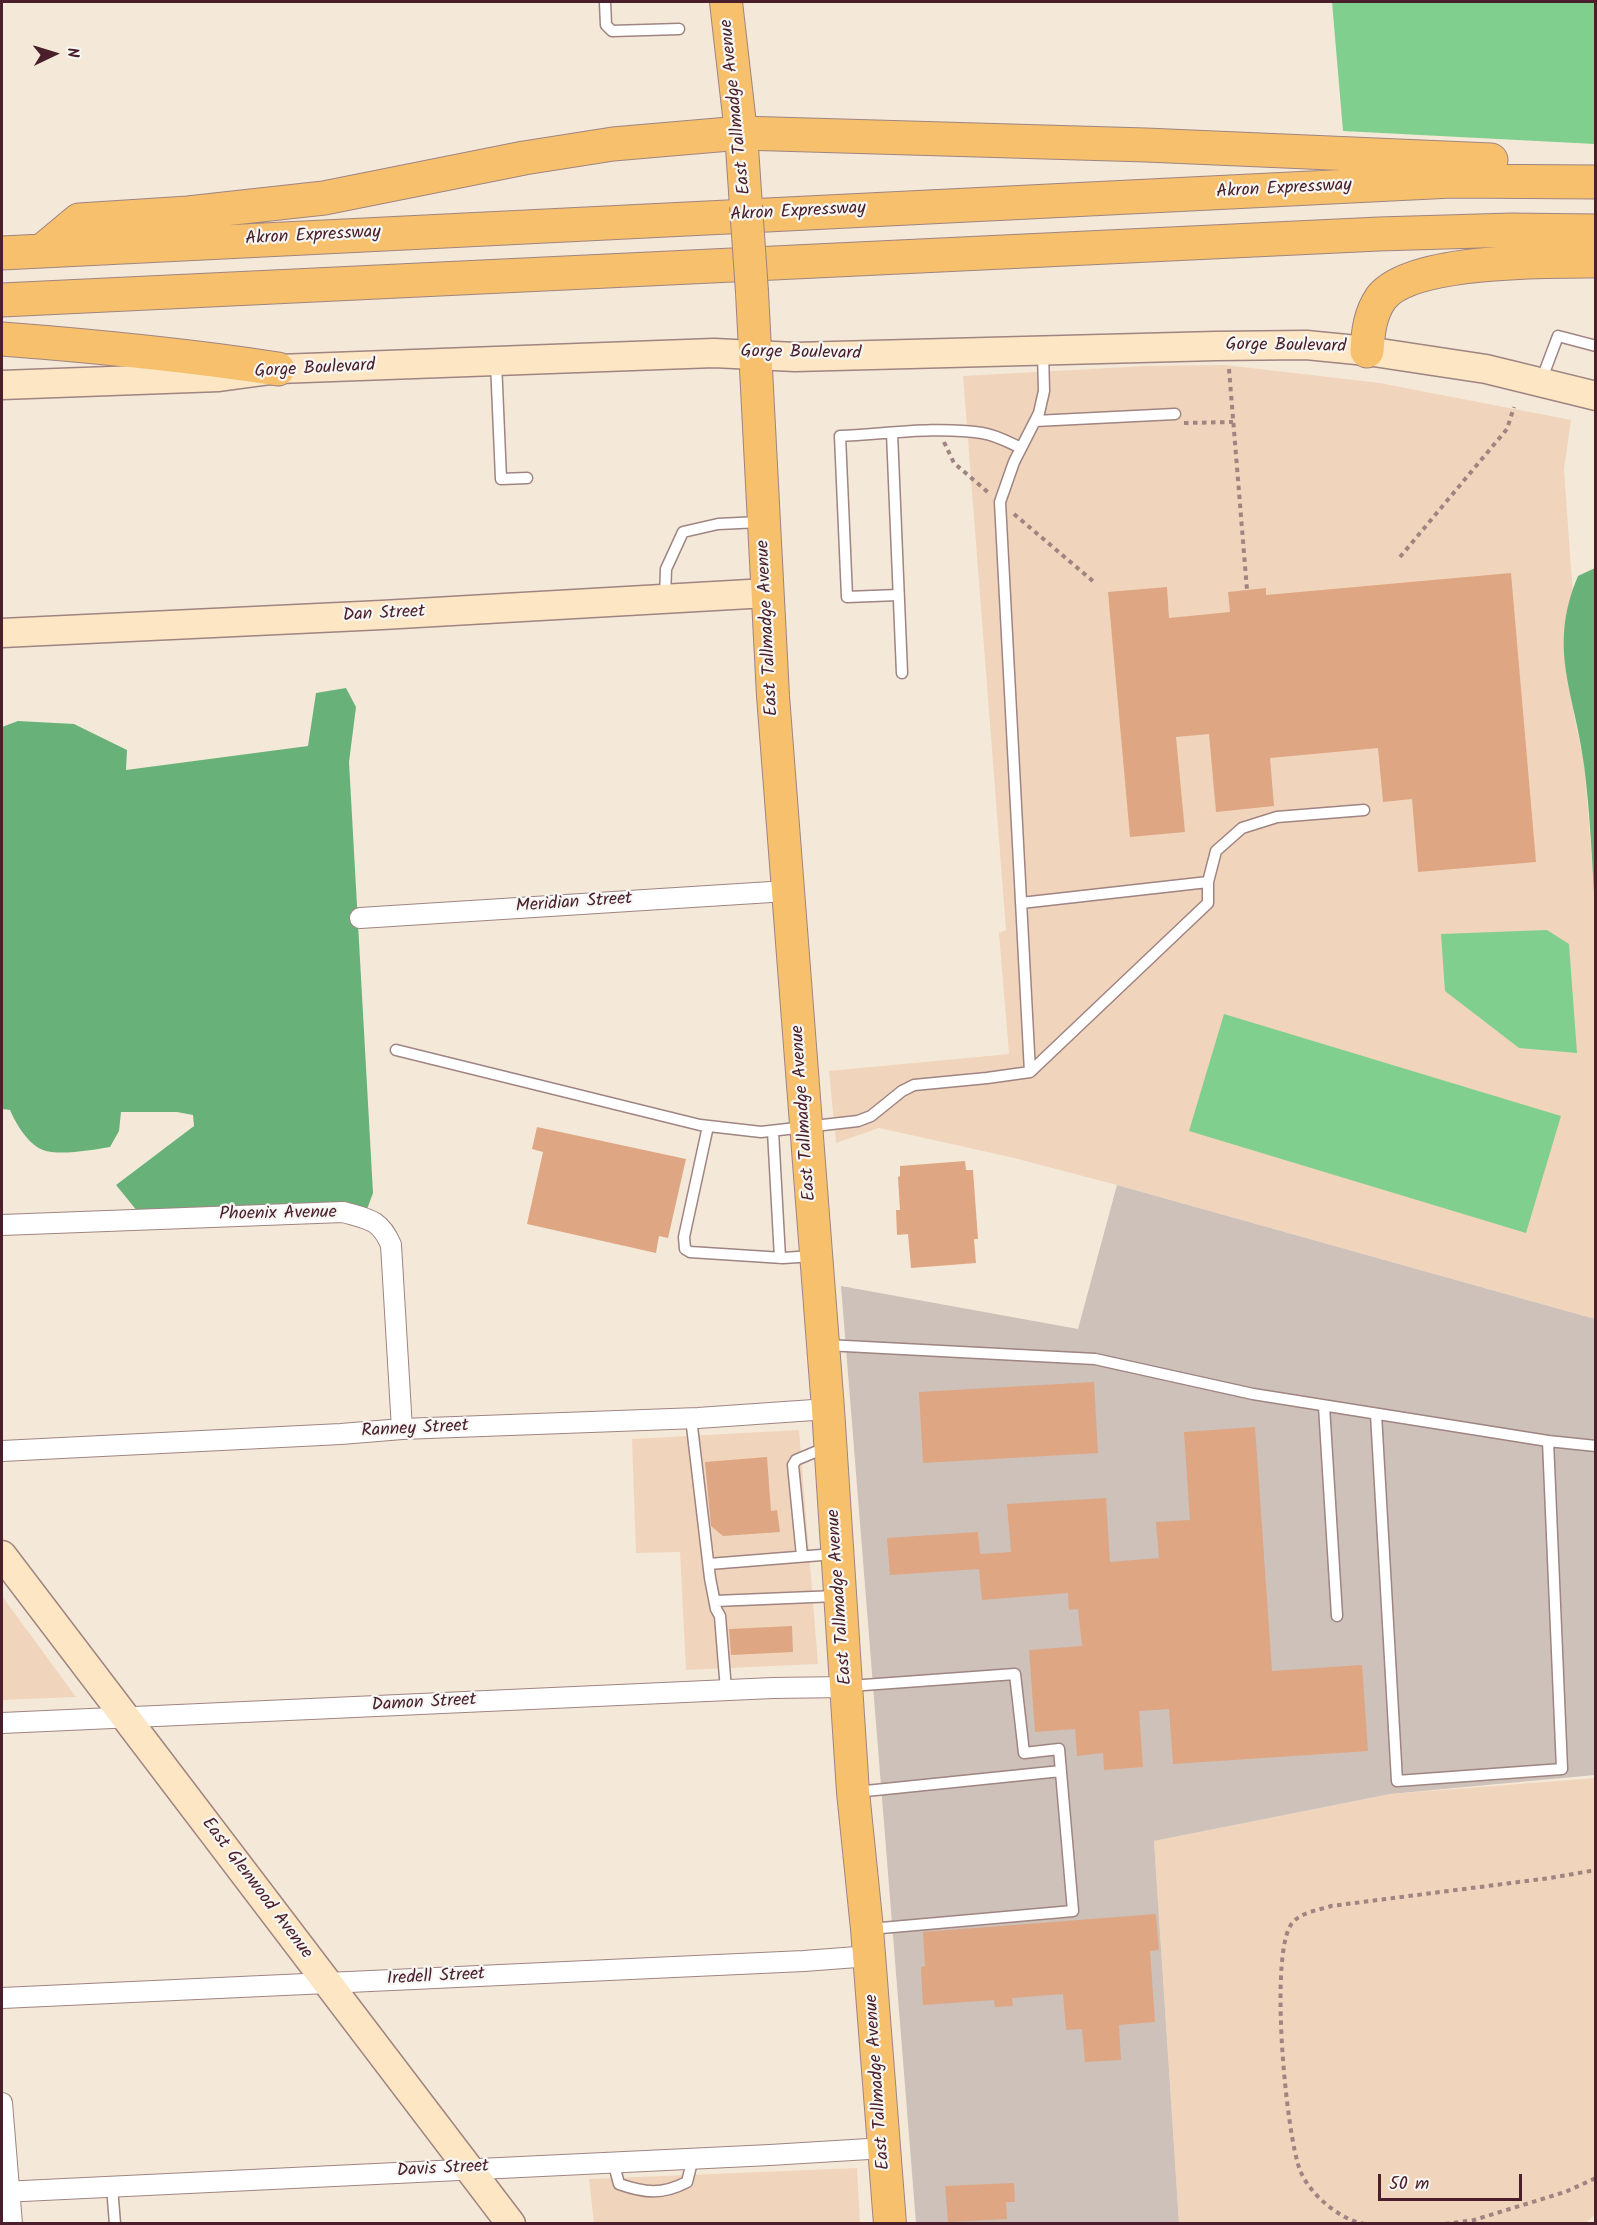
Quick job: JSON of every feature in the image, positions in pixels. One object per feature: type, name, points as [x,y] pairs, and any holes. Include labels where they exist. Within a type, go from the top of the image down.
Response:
[{"type":"highway","points":[[43,250],[79,220],[188,213],[324,198],[524,158],[613,144],[741,133],[1146,145],[1494,160],[1529,180]]},
{"type":"highway","name":"Akron Expressway","points":[[2,253],[1393,184],[1529,180],[1596,182]]},
{"type":"highway","points":[[2,300],[1368,235],[1596,231]]},
{"type":"highway","points":[[1367,351],[1369,327],[1374,312],[1382,297],[1403,282],[1436,272],[1500,263],[1596,261]]},
{"type":"highway","points":[[2,339],[91,346],[278,369]]},
{"type":"main road","name":"East Tallmadge Avenue","points":[[726,2],[741,133],[756,354],[766,593],[787,891],[828,1409],[853,1792],[868,1942],[890,2223]]},
{"type":"street","name":"Gorge Boulevard","points":[[2,385],[219,377],[278,369],[714,352],[795,357],[1284,345],[1337,347],[1486,369],[1596,396]]},
{"type":"street","name":"Dan Street","points":[[2,633],[382,615],[766,593]]},
{"type":"street","name":"Meridian Street","points":[[360,918],[787,891]]},
{"type":"street","name":"Phoenix Avenue","points":[[2,1225],[343,1212],[373,1220],[385,1230],[391,1245],[402,1429]]},
{"type":"street","name":"Ranney Street","points":[[2,1451],[402,1429],[691,1418],[828,1409]]},
{"type":"street","name":"East Glenwood Avenue","points":[[2,1555],[511,2223]]},
{"type":"street","name":"Damon Street","points":[[2,1723],[726,1690],[847,1687]]},
{"type":"street","name":"Iredell Street","points":[[2,1998],[804,1961],[868,1942]]},
{"type":"street","points":[[2,2103],[6,2191],[12,2223]]},
{"type":"street","name":"Davis Street","points":[[6,2191],[885,2148]]},
{"type":"lane","points":[[605,2],[606,25],[612,31],[679,29]]},
{"type":"lane","points":[[1541,381],[1558,336],[1596,346]]},
{"type":"lane","points":[[1030,1072],[1000,502],[1014,462],[1035,421],[1044,391],[1043,352]]},
{"type":"lane","points":[[496,362],[501,479],[527,478]]},
{"type":"lane","points":[[1035,421],[1174,414]]},
{"type":"lane","points":[[898,595],[847,597],[840,436],[944,431],[981,433],[998,437],[1021,448]]},
{"type":"lane","points":[[892,433],[902,673]]},
{"type":"lane","points":[[665,598],[666,569],[683,532],[718,524],[764,522]]},
{"type":"lane","points":[[396,1050],[708,1126],[761,1132],[858,1121],[871,1116],[914,1084],[1030,1072],[1208,903],[1208,882],[1216,851],[1242,828],[1277,817],[1364,810]]},
{"type":"lane","points":[[1021,903],[1208,882]]},
{"type":"lane","points":[[708,1126],[684,1237],[685,1249],[690,1252],[780,1258],[816,1256]]},
{"type":"lane","points":[[773,1131],[780,1258]]},
{"type":"lane","points":[[823,1345],[1095,1359],[1253,1394],[1548,1441],[1596,1446]]},
{"type":"lane","points":[[1324,1406],[1337,1616]]},
{"type":"lane","points":[[1376,1414],[1397,1781],[1562,1769],[1548,1441]]},
{"type":"lane","points":[[691,1418],[709,1564],[720,1616],[726,1690]]},
{"type":"lane","points":[[802,1556],[793,1465],[796,1460],[830,1446]]},
{"type":"lane","points":[[709,1564],[838,1553]]},
{"type":"lane","points":[[715,1601],[841,1596]]},
{"type":"lane","points":[[847,1687],[1016,1674],[1024,1753],[1059,1749],[1073,1911],[868,1942]]},
{"type":"lane","points":[[853,1792],[1061,1771]]},
{"type":"lane","points":[[613,2161],[619,2184],[654,2192],[670,2190],[687,2182],[693,2158]]},
{"type":"lane","points":[[112,2187],[115,2223]]},
{"type":"path","points":[[1230,381],[1247,590]]},
{"type":"path","points":[[1400,557],[1507,429],[1514,407]]},
{"type":"path","points":[[1174,414],[1184,423],[1234,422]]},
{"type":"path","points":[[1365,2223],[1356,2222],[1322,2202],[1300,2171],[1283,2070],[1280,1966],[1284,1944],[1292,1922],[1307,1913],[1331,1906],[1596,1870]]},
{"type":"path","points":[[1445,2223],[1474,2220],[1565,2192],[1596,2178]]},
{"type":"shaded area","points":[[1225,365],[1380,383],[1571,420],[1564,469],[1573,596],[1574,714],[1584,764],[1596,908],[1595,1319],[1010,1157],[879,1128],[836,1143],[829,1071],[1009,1054],[999,933],[1006,930],[963,376],[1146,366]]},
{"type":"shaded area","points":[[1117,1185],[1595,1319],[1595,1775],[1390,1794],[1154,1841],[1179,2223],[916,2223],[841,1286],[1078,1329]]},
{"type":"shaded area","points":[[799,1430],[818,1664],[686,1670],[680,1552],[636,1553],[632,1439]]},
{"type":"shaded area","points":[[2,1596],[76,1697],[2,1700]]},
{"type":"shaded area","points":[[1595,1778],[1595,2215],[1584,2224],[1179,2223],[1154,1841],[1390,1794]]},
{"type":"shaded area","points":[[857,2168],[860,2223],[594,2223],[589,2179]]},
{"type":"green space","points":[[1332,2],[1595,2],[1595,144],[1343,131]]},
{"type":"green space","points":[[1595,568],[1595,908],[1584,765],[1564,649],[1569,602],[1578,576]]},
{"type":"green space","points":[[346,688],[356,707],[349,762],[373,1193],[366,1212],[138,1212],[116,1185],[194,1126],[193,1115],[177,1112],[121,1112],[119,1131],[110,1147],[76,1152],[50,1152],[32,1143],[19,1127],[10,1110],[2,1109],[2,727],[18,721],[74,724],[127,750],[126,770],[308,746],[316,693]]},
{"type":"green space","points":[[1547,930],[1569,944],[1577,1053],[1519,1048],[1445,991],[1441,934]]},
{"type":"green space","points":[[1224,1014],[1561,1116],[1526,1233],[1189,1131]]},
{"type":"building","points":[[1511,573],[1536,862],[1418,872],[1412,799],[1383,802],[1378,748],[1270,758],[1274,806],[1216,812],[1209,734],[1176,737],[1185,832],[1130,837],[1108,592],[1167,587],[1169,618],[1230,612],[1228,592],[1266,588],[1266,595]]},
{"type":"building","points":[[537,1127],[686,1159],[668,1238],[659,1236],[656,1253],[527,1224],[543,1152],[532,1149]]},
{"type":"building","points":[[965,1161],[966,1170],[973,1170],[978,1239],[974,1239],[976,1263],[911,1268],[908,1234],[897,1235],[896,1210],[900,1210],[898,1177],[900,1166]]},
{"type":"building","points":[[1094,1382],[1098,1453],[923,1463],[919,1392]]},
{"type":"building","points":[[1255,1427],[1272,1671],[1362,1665],[1368,1751],[1173,1764],[1169,1709],[1139,1711],[1143,1767],[1104,1770],[1103,1753],[1077,1756],[1075,1729],[1035,1732],[1029,1650],[1082,1646],[1078,1609],[1069,1610],[1068,1593],[982,1600],[979,1569],[890,1575],[887,1538],[978,1532],[980,1554],[1011,1552],[1007,1504],[1106,1498],[1110,1562],[1159,1558],[1156,1522],[1190,1520],[1184,1432]]},
{"type":"building","points":[[767,1457],[771,1511],[777,1510],[780,1532],[723,1536],[711,1526],[705,1462]]},
{"type":"building","points":[[792,1626],[793,1652],[731,1655],[729,1629]]},
{"type":"building","points":[[1156,1914],[1159,1950],[1150,1951],[1155,2022],[1119,2025],[1121,2060],[1085,2062],[1082,2029],[1066,2030],[1063,1994],[1012,1998],[1013,2006],[995,2007],[994,2000],[923,2005],[921,1967],[925,1966],[923,1932]]},
{"type":"building","points":[[1014,2183],[1015,2202],[1006,2202],[1007,2219],[948,2222],[945,2186]]}]
